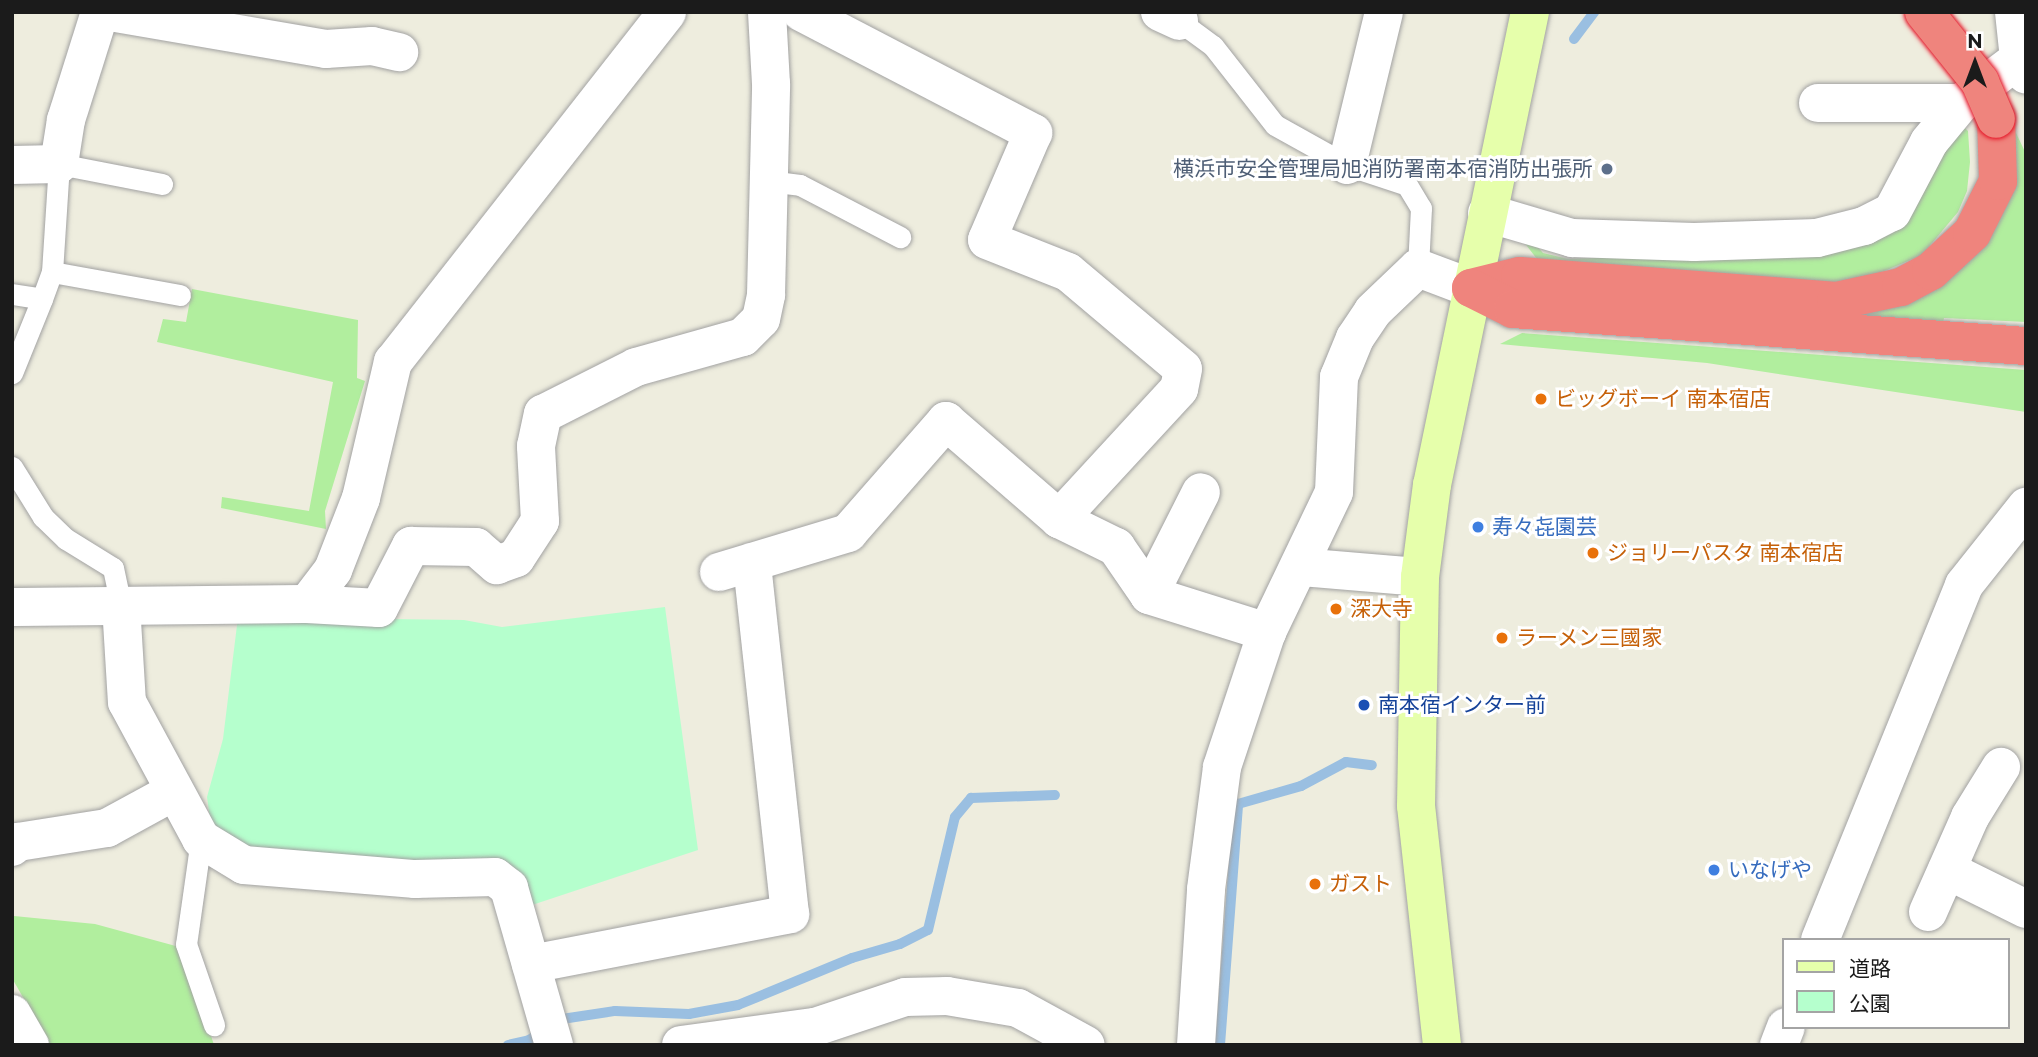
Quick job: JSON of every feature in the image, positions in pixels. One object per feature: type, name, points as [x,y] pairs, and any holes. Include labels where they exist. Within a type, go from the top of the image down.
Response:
[{"type":"highway","points":[[1471,288],[1520,276],[1789,301],[1836,301],[1881,293],[1931,271],[1972,233],[1998,181],[1996,119],[1980,82],[1924,12]]},
{"type":"highway","points":[[1471,288],[1513,309],[2026,346]]},
{"type":"street","points":[[12,165],[59,164],[66,120],[100,12]]},
{"type":"street","points":[[110,12],[327,49],[372,46],[399,51]]},
{"type":"street","points":[[307,604],[333,570],[361,498],[393,362],[667,12]]},
{"type":"street","points":[[12,607],[307,604],[379,608],[411,546],[477,547],[498,565],[516,558],[540,521],[536,446],[543,414],[636,367],[743,337],[761,319],[766,295],[767,12]]},
{"type":"street","points":[[801,12],[1033,133],[988,240],[1068,272],[1183,369],[1179,388],[1059,519]]},
{"type":"street","points":[[1346,165],[1384,12]]},
{"type":"street","points":[[1442,1045],[1416,806],[1420,576],[1432,485],[1486,213],[1530,12]]},
{"type":"street","points":[[1486,213],[1572,238],[1694,242],[1816,238],[1864,226],[1892,212],[1929,142],[1961,103],[2022,67],[2014,12]]},
{"type":"street","points":[[1818,103],[1961,103]]},
{"type":"street","points":[[1196,1045],[1206,889],[1222,767],[1267,632],[1334,492],[1339,377],[1355,338],[1373,311],[1418,268],[1471,288]]},
{"type":"street","points":[[531,964],[790,914],[736,567],[848,533],[946,421],[1059,519],[1116,547],[1149,595],[1267,632]]},
{"type":"street","points":[[1149,595],[1201,492]]},
{"type":"street","points":[[1821,938],[1964,585],[2026,507]]},
{"type":"street","points":[[1300,567],[1420,576]]},
{"type":"street","points":[[121,605],[127,702],[201,839],[244,865],[415,879],[495,877],[509,888],[554,1045]]},
{"type":"street","points":[[1928,912],[1970,817],[2001,767]]},
{"type":"street","points":[[12,847],[18,842],[107,828],[175,791]]},
{"type":"street","points":[[1947,870],[2026,909]]},
{"type":"street","points":[[681,1045],[815,1027],[905,997],[947,996],[1018,1008],[1071,1042]]},
{"type":"street","points":[[12,1014],[30,1045]]},
{"type":"lane","points":[[1170,17],[1213,46],[1275,125],[1346,165],[1407,185],[1421,208],[1418,268]]},
{"type":"lane","points":[[12,373],[52,272],[59,164],[162,184]]},
{"type":"lane","points":[[768,181],[800,185],[900,237]]},
{"type":"lane","points":[[52,272],[180,295]]},
{"type":"lane","points":[[12,293],[42,299]]},
{"type":"lane","points":[[12,467],[43,517],[66,539],[113,568],[121,605]]},
{"type":"lane","points":[[201,839],[186,944],[214,1025]]},
{"type":"green space","points":[[2010,120],[2026,154],[2026,322],[1944,318],[1942,327],[1866,320],[1867,311],[1940,285]]},
{"type":"green space","points":[[1962,125],[1968,131],[1970,162],[1967,191],[1958,212],[1922,255],[1854,284],[1537,259],[1520,237],[1528,236],[1543,253],[1568,259],[1815,250],[1864,238]]},
{"type":"green space","points":[[192,289],[358,320],[357,378],[365,381],[325,511],[326,529],[221,508],[222,497],[309,511],[333,382],[157,342],[163,319],[186,322]]},
{"type":"green space","points":[[1522,333],[2026,370],[2026,412],[1707,363],[1500,344]]},
{"type":"green space","points":[[665,607],[698,850],[526,907],[517,878],[249,849],[211,826],[207,797],[223,739],[238,617],[464,620],[502,627]]},
{"type":"green space","points":[[14,916],[95,924],[183,948],[214,1045],[50,1045],[12,978]]},
{"type":"waterway","points":[[1574,39],[1594,12]]},
{"type":"waterway","points":[[1220,1045],[1238,804],[1301,786],[1346,762],[1372,765]]},
{"type":"waterway","points":[[508,1045],[529,1040],[562,1019],[615,1011],[689,1014],[738,1005],[852,958],[900,944],[928,930],[955,817],[971,798],[1055,795]]},
{"type":"place","name":"横浜市安全管理局旭消防署南本宿消防出張所","points":[[1607,169]]},
{"type":"place","name":"ビッグボーイ 南本宿店","points":[[1541,399]]},
{"type":"place","name":"寿々㐂園芸","points":[[1478,527]]},
{"type":"place","name":"ジョリーパスタ 南本宿店","points":[[1593,553]]},
{"type":"place","name":"深大寺","points":[[1336,609]]},
{"type":"place","name":"ラーメン三國家","points":[[1502,638]]},
{"type":"place","name":"南本宿インター前","points":[[1364,705]]},
{"type":"place","name":"いなげや","points":[[1714,870]]},
{"type":"place","name":"ガスト","points":[[1315,884]]}]
